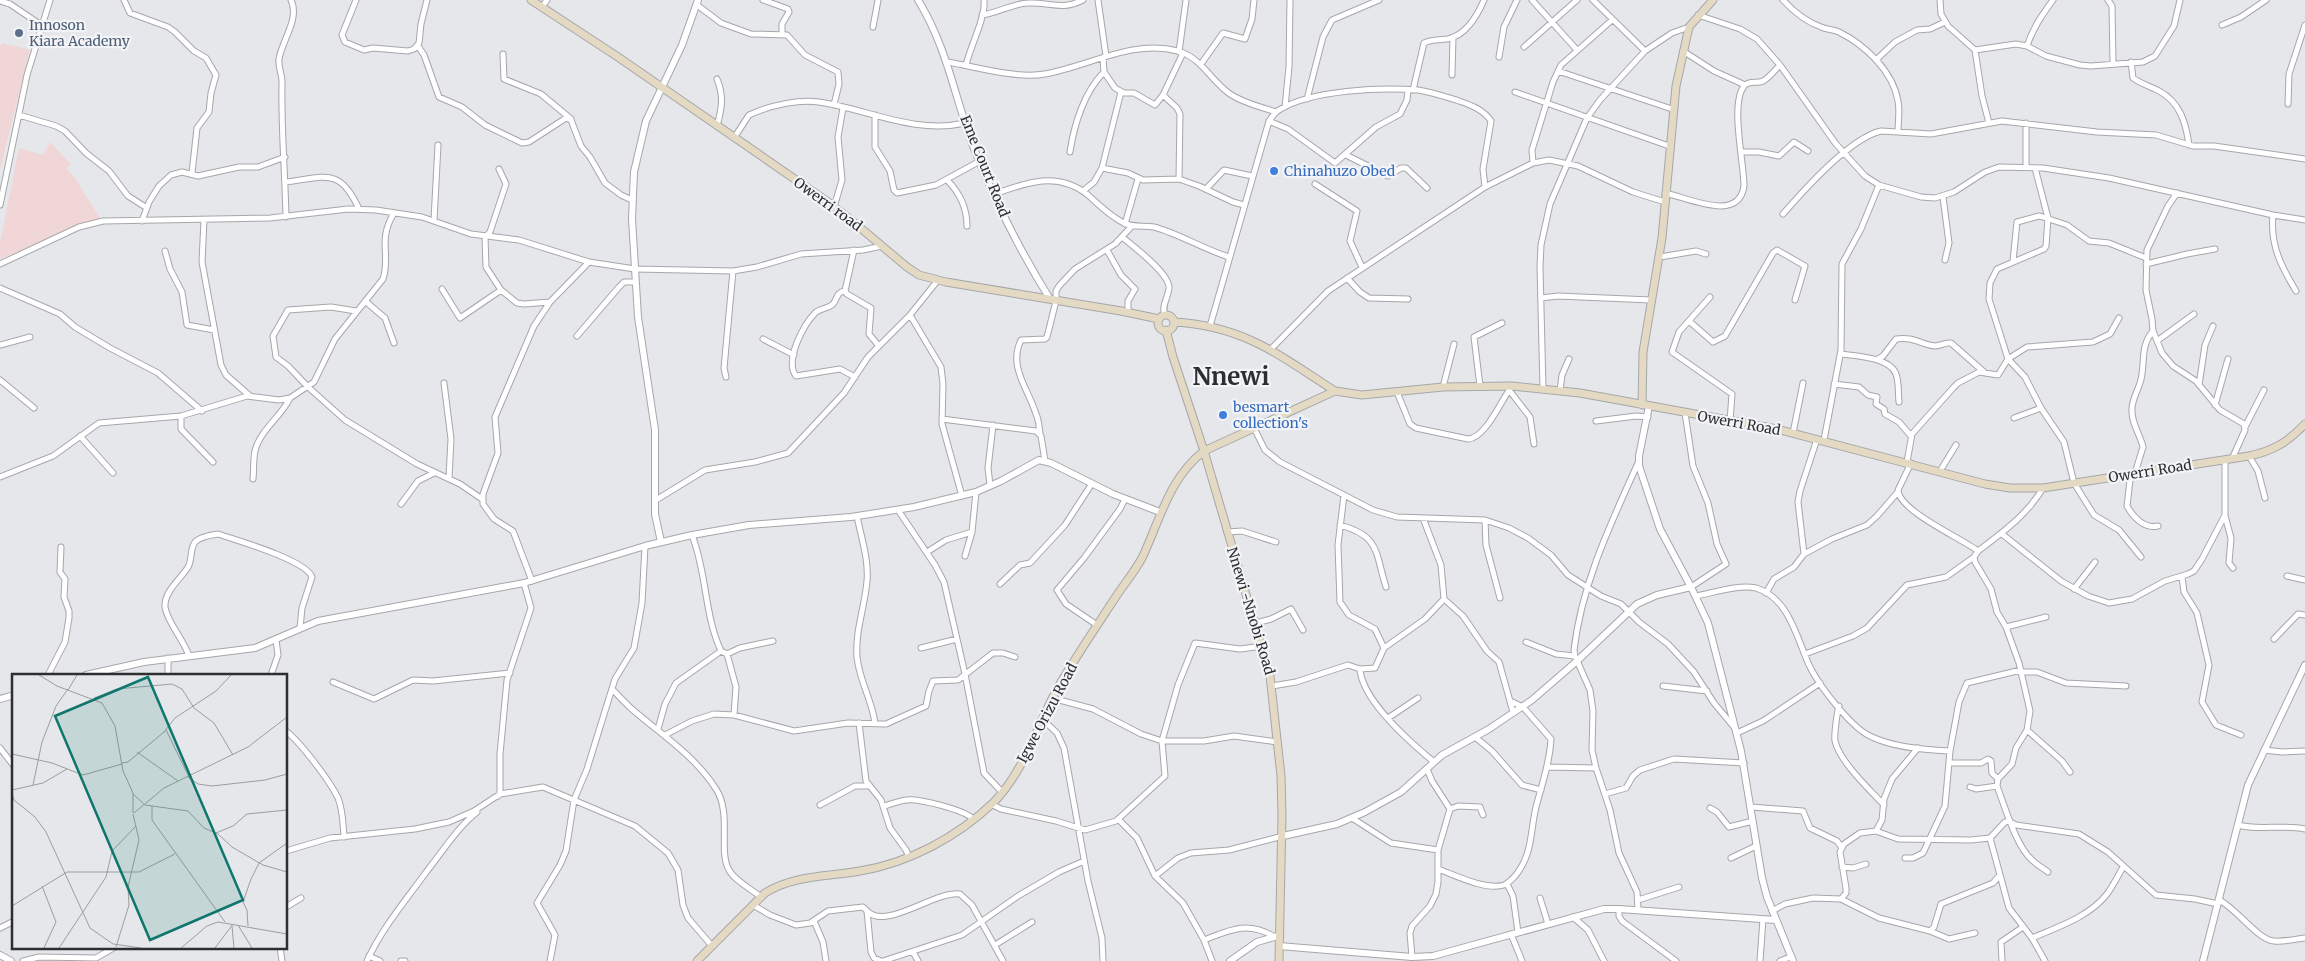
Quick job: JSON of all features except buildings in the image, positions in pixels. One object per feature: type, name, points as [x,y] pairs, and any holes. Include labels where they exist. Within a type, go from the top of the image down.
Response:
[{"type":"main road","name":"Owerri road","points":[[531,0],[834,207],[913,271],[938,280],[1162,317]]},
{"type":"main road","points":[[1646,405],[1643,352],[1660,257],[1672,109],[1689,27],[1713,0]]},
{"type":"main road","points":[[1171,316],[1174,322],[1173,327],[1166,330],[1160,327],[1162,317],[1171,316]]},
{"type":"main road","name":"Owerri Road","points":[[1174,322],[1210,326],[1247,338],[1271,349],[1335,391],[1353,395],[1443,387],[1480,386],[1560,391],[1793,433],[1999,487],[2043,488],[2249,456],[2275,449],[2295,435],[2305,424]]},
{"type":"main road","name":"Nnewi -Nnobi Road","points":[[1166,330],[1263,646],[1272,686],[1278,742],[1283,836],[1276,936],[1279,946],[1279,961]]},
{"type":"main road","name":"Igwe Orizu Road","points":[[697,961],[761,897],[777,885],[859,871],[909,857],[940,841],[992,804],[1020,765],[1052,698],[1141,558],[1160,512],[1182,473],[1204,451],[1335,391]]},
{"type":"street","points":[[0,205],[27,75],[50,0]]},
{"type":"street","points":[[124,0],[130,13],[161,24],[175,32],[190,47],[206,58],[216,75],[211,93],[210,112],[197,128],[192,173]]},
{"type":"street","points":[[286,217],[285,157],[281,112],[282,75],[279,60],[293,17],[294,9],[291,0]]},
{"type":"street","points":[[356,0],[342,35],[345,42],[364,50],[373,48],[408,51],[418,46]]},
{"type":"street","points":[[427,0],[418,46],[424,55],[438,97],[462,107],[485,125],[522,143],[529,142],[566,118],[571,120]]},
{"type":"street","points":[[542,6],[548,0]]},
{"type":"street","points":[[763,0],[781,2],[788,9],[789,12],[782,24],[782,34]]},
{"type":"street","points":[[873,28],[878,0]]},
{"type":"street","name":"Eme Court Road","points":[[918,0],[933,26],[948,62],[965,123],[980,161],[1023,255],[1053,300]]},
{"type":"street","points":[[966,65],[982,15],[984,0]]},
{"type":"street","points":[[982,15],[1026,3],[1068,6],[1083,0]]},
{"type":"street","points":[[1070,152],[1078,118],[1093,87],[1104,72],[1105,57],[1098,0]]},
{"type":"street","points":[[1104,72],[1109,81],[1121,92],[1134,93],[1153,105],[1157,104],[1163,95],[1181,53],[1186,0]]},
{"type":"street","points":[[1201,64],[1223,33],[1245,39],[1252,19],[1254,0]]},
{"type":"street","points":[[1285,107],[1290,67],[1290,0]]},
{"type":"street","points":[[1306,99],[1323,37],[1332,20],[1379,0]]},
{"type":"street","points":[[1269,121],[1288,129],[1332,162],[1338,162],[1376,126],[1400,114],[1407,100],[1424,43],[1434,39],[1453,38],[1470,24],[1484,0]]},
{"type":"street","points":[[1499,57],[1507,18],[1517,0]]},
{"type":"street","points":[[1532,0],[1577,50]]},
{"type":"street","points":[[1524,46],[1577,0]]},
{"type":"street","points":[[1593,0],[1645,52]]},
{"type":"street","points":[[1783,0],[1793,10],[1822,28],[1831,28],[1840,33],[1876,60],[1895,89],[1899,102],[1898,132]]},
{"type":"street","points":[[1940,0],[1941,14],[1945,22],[1975,50],[1982,96],[1989,123]]},
{"type":"street","points":[[2027,46],[2031,33],[2053,0]]},
{"type":"street","points":[[2108,0],[2112,6],[2113,64]]},
{"type":"street","points":[[1975,50],[2011,44],[2027,46],[2046,56],[2091,66],[2149,60],[2155,56],[2177,19],[2180,0]]},
{"type":"street","points":[[2222,25],[2241,17],[2266,0]]},
{"type":"street","points":[[0,1],[10,4],[41,25]]},
{"type":"street","points":[[661,542],[655,514],[655,430],[640,338],[634,269],[632,200],[634,172],[640,138],[651,107],[682,44],[697,2],[721,23],[751,34],[782,34],[793,40],[804,55],[838,72],[839,84],[834,105]]},
{"type":"street","points":[[1698,15],[1750,34],[1780,66],[1827,133],[1865,176],[1879,185],[1921,198],[1943,196],[1954,192],[1985,172],[2000,167],[2035,168],[2109,178],[2273,215],[2305,220]]},
{"type":"street","points":[[1533,163],[1532,150],[1546,103],[1561,65],[1612,20]]},
{"type":"street","points":[[1876,60],[1895,42],[1917,30],[1930,29],[1945,22]]},
{"type":"street","points":[[2288,104],[2289,74],[2305,25]]},
{"type":"street","points":[[1542,389],[1541,245],[1550,204],[1588,118],[1611,88],[1645,52],[1672,33],[1689,27]]},
{"type":"street","points":[[1452,75],[1453,38]]},
{"type":"street","points":[[948,62],[1028,75],[1044,74],[1139,48],[1181,53],[1201,64],[1232,96],[1276,112]]},
{"type":"street","points":[[1683,51],[1714,72],[1745,85],[1762,81],[1780,66]]},
{"type":"street","points":[[503,54],[504,79],[541,94],[571,120],[581,146],[590,157],[605,183],[616,192],[632,200]]},
{"type":"street","points":[[2132,62],[2133,78],[2161,92],[2180,111],[2185,120],[2189,145]]},
{"type":"street","points":[[1558,71],[1672,109]]},
{"type":"street","points":[[717,79],[723,101],[717,126]]},
{"type":"street","points":[[1666,193],[1714,206],[1726,207],[1734,205],[1743,193],[1744,175],[1738,133],[1739,110],[1745,85]]},
{"type":"street","points":[[1210,326],[1269,121],[1276,112],[1285,107],[1306,99],[1341,92],[1410,90],[1434,94],[1469,104],[1488,116],[1491,127],[1483,169],[1485,187]]},
{"type":"street","points":[[1083,191],[1094,182],[1102,168],[1121,92]]},
{"type":"street","points":[[1515,92],[1669,146]]},
{"type":"street","points":[[1163,95],[1177,108],[1180,114],[1179,179]]},
{"type":"street","points":[[734,138],[746,117],[754,112],[800,102],[834,105],[934,126],[965,123]]},
{"type":"street","points":[[834,207],[842,180],[838,137],[843,108]]},
{"type":"street","points":[[19,115],[56,126],[65,131],[86,153],[109,171],[128,196],[147,208]]},
{"type":"street","points":[[875,115],[875,147],[890,171],[894,190],[897,193],[928,188],[947,180],[980,161]]},
{"type":"street","points":[[1783,214],[1819,175],[1844,152],[1874,132],[1931,134],[2002,121],[2097,132],[2156,135],[2189,145],[2305,159]]},
{"type":"street","points":[[2026,123],[2026,168]]},
{"type":"street","points":[[1741,152],[1759,152],[1779,156],[1794,142],[1808,151]]},
{"type":"street","points":[[434,220],[438,145]]},
{"type":"street","points":[[1346,155],[1388,176],[1401,168],[1406,168],[1427,188]]},
{"type":"street","points":[[142,221],[159,186],[171,175],[178,172],[192,173],[198,176],[239,167],[258,167],[285,157]]},
{"type":"street","points":[[1271,349],[1318,299],[1347,278],[1485,187],[1533,163],[1549,160],[1567,163],[1592,172],[1633,192],[1665,202]]},
{"type":"street","points":[[1102,168],[1128,173],[1138,180],[1179,179],[1244,205]]},
{"type":"street","points":[[2035,168],[2048,218],[2047,242],[2044,249],[1997,269],[1989,290],[1992,314],[2008,359],[2025,377],[2041,408],[2064,442],[2074,483],[2094,515],[2119,530],[2141,557]]},
{"type":"street","points":[[499,169],[506,184],[490,232],[485,237],[486,267],[501,290],[517,303],[550,302]]},
{"type":"street","points":[[1206,189],[1224,170],[1252,176]]},
{"type":"street","points":[[286,182],[327,177],[337,179],[352,194],[359,209]]},
{"type":"street","points":[[947,180],[958,192],[967,214],[967,226]]},
{"type":"street","points":[[995,194],[1028,182],[1040,180],[1067,182],[1083,191],[1125,224],[1152,227],[1229,256]]},
{"type":"street","points":[[1125,224],[1138,180]]},
{"type":"street","points":[[1315,184],[1356,211],[1350,241],[1362,268]]},
{"type":"street","points":[[1804,554],[1799,496],[1820,440],[1840,354],[1842,264],[1861,229],[1879,185]]},
{"type":"street","points":[[2177,193],[2153,234],[2146,258],[2146,295],[2152,318],[2152,331],[2162,353],[2173,366],[2199,385],[2215,405],[2245,427]]},
{"type":"street","points":[[1943,196],[1948,243],[1945,260]]},
{"type":"street","points":[[0,264],[79,227],[93,223],[286,217],[359,209],[434,220],[471,234],[519,240],[590,262],[634,269],[733,271],[757,267],[801,254],[882,246]]},
{"type":"street","points":[[0,477],[44,460],[95,424],[181,416],[251,396],[279,400],[290,398],[308,387],[317,378],[334,339],[384,274],[384,239],[386,229],[394,213]]},
{"type":"street","points":[[2273,215],[2273,242],[2279,262],[2296,291]]},
{"type":"street","points":[[2013,261],[2017,222],[2039,216],[2066,225],[2086,240],[2109,243],[2146,258]]},
{"type":"street","points":[[204,220],[202,262],[221,365],[226,375],[251,396]]},
{"type":"street","points":[[1045,461],[1037,415],[1018,372],[1016,358],[1021,340],[1045,339],[1047,337],[1056,291],[1075,269],[1107,250],[1132,226]]},
{"type":"street","points":[[1122,237],[1146,256],[1167,281],[1169,291],[1162,317]]},
{"type":"street","points":[[2146,264],[2215,249]]},
{"type":"street","points":[[165,250],[170,269],[182,292],[187,326],[214,330]]},
{"type":"street","points":[[845,291],[854,250]]},
{"type":"street","points":[[1107,250],[1121,275],[1135,289],[1128,301],[1128,312]]},
{"type":"street","points":[[1689,321],[1713,342],[1725,336],[1773,253],[1777,250],[1806,268],[1795,300]]},
{"type":"street","points":[[1660,257],[1696,251],[1706,254]]},
{"type":"street","points":[[482,499],[498,453],[495,425],[496,410],[534,326],[550,302],[590,262]]},
{"type":"street","points":[[726,377],[724,368],[733,271]]},
{"type":"street","points":[[1347,278],[1364,296],[1408,299]]},
{"type":"street","points":[[656,500],[705,470],[755,462],[788,453],[844,393],[878,345],[910,315],[938,280]]},
{"type":"street","points":[[577,336],[624,282],[636,282]]},
{"type":"street","points":[[0,288],[60,314],[75,327],[158,373],[202,411]]},
{"type":"street","points":[[442,289],[460,318],[501,290]]},
{"type":"street","points":[[845,291],[871,308],[869,334],[878,345]]},
{"type":"street","points":[[845,291],[838,294],[832,306],[816,312],[799,336],[794,355],[793,369],[796,376],[840,369],[856,377]]},
{"type":"street","points":[[1541,298],[1558,296],[1651,300]]},
{"type":"street","points":[[1710,297],[1679,332],[1672,352],[1732,394],[1730,421]]},
{"type":"street","points":[[365,301],[385,318],[394,343]]},
{"type":"street","points":[[356,312],[331,307],[288,310],[273,336],[276,357],[345,420],[434,473],[449,478],[482,499],[486,510],[494,520],[513,530],[532,581]]},
{"type":"street","points":[[2157,341],[2194,314]]},
{"type":"street","points":[[910,315],[941,367],[943,384],[942,418],[945,437],[962,496]]},
{"type":"street","points":[[1766,593],[1774,579],[1794,568],[1804,554],[1832,539],[1867,525],[1877,516],[1897,493],[1909,463],[1911,436],[1958,382],[1979,372],[1998,374],[2008,359],[2027,347],[2093,342],[2105,338],[2113,331],[2119,318]]},
{"type":"street","points":[[1480,386],[1474,337],[1502,323]]},
{"type":"street","points":[[2199,385],[2205,345],[2213,326]]},
{"type":"street","points":[[2152,331],[2146,339],[2141,380],[2132,410],[2137,433],[2143,447],[2135,473],[2130,480],[2127,506],[2139,522],[2150,526],[2158,526]]},
{"type":"street","points":[[0,346],[30,337]]},
{"type":"street","points":[[763,339],[794,355]]},
{"type":"street","points":[[1878,359],[1883,356],[1896,339],[1921,340],[1934,346],[1948,342],[1984,372]]},
{"type":"street","points":[[1443,387],[1454,344]]},
{"type":"street","points":[[1840,354],[1878,359],[1895,372],[1899,402]]},
{"type":"street","points":[[1560,391],[1562,376],[1569,359]]},
{"type":"street","points":[[2215,405],[2228,359]]},
{"type":"street","points":[[0,380],[34,408]]},
{"type":"street","points":[[444,383],[450,439],[449,478]]},
{"type":"street","points":[[1793,433],[1804,383]]},
{"type":"street","points":[[1834,384],[1859,387],[1868,395],[1877,397],[1876,404],[1884,409],[1885,414],[1903,425],[1911,436]]},
{"type":"street","points":[[1397,392],[1410,424],[1416,428],[1468,439],[1477,437],[1483,431],[1510,388],[1530,417],[1534,444]]},
{"type":"street","points":[[2233,568],[2229,563],[2231,538],[2225,515],[2229,459],[2264,390]]},
{"type":"street","points":[[253,479],[255,450],[272,423],[282,413],[290,398]]},
{"type":"street","points":[[1638,910],[1635,885],[1617,846],[1614,824],[1596,768],[1592,750],[1593,711],[1590,690],[1576,659],[1575,643],[1586,587],[1603,542],[1638,462],[1648,417],[1646,405]]},
{"type":"street","points":[[2014,418],[2041,408]]},
{"type":"street","points":[[1155,876],[1178,858],[1191,853],[1229,850],[1337,824],[1401,792],[1442,755],[1523,707],[1628,610],[1646,598],[1691,587],[1726,564],[1717,544],[1708,503],[1693,466],[1685,413]]},
{"type":"street","points":[[181,416],[179,426],[181,429],[213,462]]},
{"type":"street","points":[[1596,421],[1629,416],[1648,417]]},
{"type":"street","points":[[942,418],[1036,430],[1040,433]]},
{"type":"street","points":[[990,485],[988,468],[993,425]]},
{"type":"street","points":[[1254,428],[1268,453],[1280,462],[1383,514],[1396,517],[1485,520],[1509,528],[1528,538],[1551,556],[1568,575],[1586,587],[1621,604],[1639,622],[1668,644],[1694,672],[1724,716],[1737,731]]},
{"type":"street","points":[[80,436],[113,473]]},
{"type":"street","points":[[1940,471],[1956,445]]},
{"type":"street","points":[[2249,456],[2258,471],[2265,498]]},
{"type":"street","points":[[91,674],[168,658],[255,648],[318,620],[524,583],[645,546],[692,534],[749,525],[857,516],[898,510],[962,496],[976,492],[1033,462],[1045,461],[1091,484],[1160,512]]},
{"type":"street","points":[[1638,462],[1644,486],[1660,529],[1696,596],[1708,623],[1744,763],[1762,878],[1772,911],[1791,959],[1780,961]]},
{"type":"street","points":[[401,504],[418,481],[434,473]]},
{"type":"street","points":[[1000,584],[1020,564],[1030,562],[1065,525],[1091,484]]},
{"type":"street","points":[[1805,654],[1853,636],[1867,628],[1907,584],[1946,577],[1974,557],[1978,550],[2002,534],[2032,505],[2043,488]]},
{"type":"street","points":[[965,556],[972,532],[976,492]]},
{"type":"street","points":[[1897,493],[1918,514],[1978,550]]},
{"type":"street","points":[[1344,495],[1338,545],[1341,607],[1349,615],[1375,629],[1384,648]]},
{"type":"street","points":[[1097,625],[1066,604],[1057,590],[1084,558],[1120,509],[1125,499]]},
{"type":"street","points":[[898,510],[940,572],[947,592],[965,674],[984,773],[1002,792]]},
{"type":"street","points":[[2002,534],[2074,589],[2101,602],[2117,603],[2132,600],[2165,581],[2182,577],[2194,570],[2202,559],[2225,515]]},
{"type":"street","points":[[857,516],[867,581],[858,636],[857,657],[862,678],[873,708],[875,723]]},
{"type":"street","points":[[1423,518],[1440,565],[1444,599],[1463,616],[1487,651],[1498,662],[1513,712]]},
{"type":"street","points":[[1485,520],[1486,545],[1500,598]]},
{"type":"street","points":[[1340,525],[1356,530],[1369,538],[1373,544],[1386,587]]},
{"type":"street","points":[[1227,532],[1242,531],[1276,542]]},
{"type":"street","points":[[927,552],[946,540],[972,532]]},
{"type":"street","points":[[189,656],[168,613],[166,604],[174,584],[189,566],[194,544],[198,539],[210,535],[218,534],[269,551],[308,570],[312,577],[302,608],[300,628]]},
{"type":"street","points":[[692,534],[700,554],[712,629],[721,652]]},
{"type":"street","points":[[550,961],[555,936],[537,903],[560,865],[566,850],[574,800],[587,769],[615,679],[634,648],[643,594],[645,546]]},
{"type":"street","points":[[49,674],[65,642],[69,618],[69,611],[64,597],[65,579],[60,572],[61,547]]},
{"type":"street","points":[[1974,557],[1991,589],[1997,612],[2006,626],[2021,671],[2030,711],[2026,730],[2016,748],[2009,768],[1998,779],[1997,786],[2010,821],[2031,860],[2048,872]]},
{"type":"street","points":[[2074,589],[2095,562]]},
{"type":"street","points":[[2287,576],[2305,580]]},
{"type":"street","points":[[2182,577],[2184,592],[2197,613],[2209,665],[2202,702],[2216,725],[2241,735]]},
{"type":"street","points":[[500,794],[500,754],[510,673],[531,608],[524,583]]},
{"type":"street","points":[[1696,596],[1744,588],[1755,588],[1766,593],[1787,614],[1820,683],[1860,730],[1873,738],[1918,748],[1950,751]]},
{"type":"street","points":[[1272,686],[1296,682],[1348,665],[1360,668],[1375,668],[1384,648],[1425,619],[1444,599]]},
{"type":"street","points":[[1256,623],[1271,619],[1291,609],[1303,630]]},
{"type":"street","points":[[2274,639],[2298,614],[2305,614]]},
{"type":"street","points":[[2006,626],[2046,618]]},
{"type":"street","points":[[921,648],[957,639]]},
{"type":"street","points":[[271,674],[278,654],[276,640]]},
{"type":"street","points":[[721,652],[727,654],[740,648],[773,641]]},
{"type":"street","points":[[992,804],[1000,809],[1056,820],[1080,829],[1101,826],[1118,819],[1165,776],[1162,741],[1178,685],[1195,642],[1240,649],[1263,646]]},
{"type":"street","points":[[1526,642],[1556,654],[1576,659]]},
{"type":"street","points":[[658,730],[667,698],[676,682],[721,652]]},
{"type":"street","points":[[665,735],[702,717],[714,714],[734,715],[794,731],[824,728],[835,724],[892,722],[922,709],[928,704],[928,691],[933,681],[958,680],[993,653],[1003,653],[1015,657]]},
{"type":"street","points":[[727,654],[736,687],[734,715]]},
{"type":"street","points":[[168,658],[168,674]]},
{"type":"street","points":[[2203,961],[2248,785],[2305,665]]},
{"type":"street","points":[[1360,668],[1364,685],[1401,735],[1434,762]]},
{"type":"street","points":[[1905,858],[1913,858],[1923,853],[1945,806],[1950,751],[1958,702],[1967,683],[1973,680],[2021,671],[2037,672],[2066,684],[2126,686]]},
{"type":"street","points":[[333,682],[374,699],[413,680],[440,681],[510,673]]},
{"type":"street","points":[[1737,731],[1763,721],[1820,683]]},
{"type":"street","points":[[1663,686],[1707,691]]},
{"type":"street","points":[[612,689],[631,708],[665,735],[705,774],[717,790],[725,822],[726,863],[729,872],[761,897]]},
{"type":"street","points":[[0,700],[12,696]]},
{"type":"street","points":[[1052,698],[1093,709],[1141,734],[1162,741],[1204,741],[1234,736],[1278,742]]},
{"type":"street","points":[[1388,718],[1418,698]]},
{"type":"street","points":[[1438,868],[1475,883],[1498,886],[1507,884],[1520,870],[1529,852],[1551,739],[1523,707],[1510,701]]},
{"type":"street","points":[[1838,706],[1836,744],[1842,756],[1884,805]]},
{"type":"street","points":[[1042,718],[1052,726],[1062,740],[1080,829],[1084,861],[1102,938],[1103,961]]},
{"type":"street","points":[[859,723],[868,786],[882,800],[890,828],[909,857]]},
{"type":"street","points":[[2026,730],[2062,761],[2070,772]]},
{"type":"street","points":[[288,733],[299,743],[336,795],[342,817],[344,837]]},
{"type":"street","points":[[1475,737],[1492,751],[1522,785],[1541,790]]},
{"type":"street","points":[[0,748],[12,763]]},
{"type":"street","points":[[1876,831],[1882,820],[1886,792],[1892,780],[1918,748]]},
{"type":"street","points":[[2264,750],[2282,752],[2305,751]]},
{"type":"street","points":[[1605,794],[1626,788],[1633,776],[1640,770],[1674,758],[1744,763]]},
{"type":"street","points":[[1949,763],[1981,763],[1988,759],[1991,762],[1992,773],[1998,779]]},
{"type":"street","points":[[1547,767],[1596,768]]},
{"type":"street","points":[[1416,958],[1410,933],[1412,926],[1430,906],[1436,894],[1438,850],[1450,809],[1432,781],[1427,769]]},
{"type":"street","points":[[820,805],[855,786],[868,786]]},
{"type":"street","points":[[1970,787],[1976,789],[1997,786]]},
{"type":"street","points":[[288,850],[330,838],[415,829],[449,822],[474,811],[500,794],[544,787],[635,826],[668,853],[678,870],[683,905],[688,918],[712,946]]},
{"type":"street","points":[[380,961],[368,958],[374,945],[397,911],[457,831],[472,816],[500,794]]},
{"type":"street","points":[[884,806],[911,799],[953,808],[968,814],[973,819]]},
{"type":"street","points":[[1450,809],[1458,806],[1480,807],[1483,815]]},
{"type":"street","points":[[1751,806],[1802,811],[1810,828],[1837,841],[1842,848],[1842,867],[1846,893],[1840,900]]},
{"type":"street","points":[[1710,808],[1717,812],[1729,827],[1753,821]]},
{"type":"street","points":[[1352,818],[1391,844],[1438,850]]},
{"type":"street","points":[[1118,819],[1137,838],[1155,876],[1184,903],[1204,940],[1212,961]]},
{"type":"street","points":[[1842,848],[1860,833],[1876,831],[1894,838],[1990,838],[2005,822],[2010,821]]},
{"type":"street","points":[[2010,821],[2016,825],[2079,834],[2108,852],[2156,895],[2219,902],[2233,908],[2266,939],[2277,941],[2305,938]]},
{"type":"street","points":[[2238,824],[2255,829],[2284,827],[2305,829]]},
{"type":"street","points":[[1990,838],[2010,908],[2032,938],[2045,961]]},
{"type":"street","points":[[1731,858],[1756,846]]},
{"type":"street","points":[[867,911],[871,952],[874,958],[882,961],[962,935],[1018,896],[1058,872],[1084,861]]},
{"type":"street","points":[[1842,867],[1852,868],[1866,864]]},
{"type":"street","points":[[2032,938],[2062,926],[2093,908],[2107,894],[2123,867]]},
{"type":"street","points":[[1930,931],[1934,927],[1941,904],[1993,883],[2000,876]]},
{"type":"street","points":[[1507,884],[1513,896],[1518,932]]},
{"type":"street","points":[[1638,900],[1679,886]]},
{"type":"street","points":[[753,905],[770,915],[796,925],[814,921],[828,911],[858,907],[863,907],[875,918],[879,918],[956,894],[966,898],[972,904],[1003,961]]},
{"type":"street","points":[[288,906],[301,898]]},
{"type":"street","points":[[1540,898],[1548,924]]},
{"type":"street","points":[[1772,911],[1785,904],[1812,898],[1840,900],[1879,918],[1930,931],[1949,939],[1976,933]]},
{"type":"street","points":[[1279,946],[1416,958],[1433,956],[1604,909],[1776,920]]},
{"type":"street","points":[[1619,909],[1619,916],[1622,921],[1676,961]]},
{"type":"street","points":[[1573,917],[1588,930],[1604,961]]},
{"type":"street","points":[[1760,961],[1763,919]]},
{"type":"street","points":[[814,921],[823,942],[826,961]]},
{"type":"street","points":[[0,928],[12,922]]},
{"type":"street","points":[[996,945],[1032,922]]},
{"type":"street","points":[[2002,961],[2001,942],[2023,927]]},
{"type":"street","points":[[1204,940],[1229,930],[1248,928],[1257,928],[1276,936]]},
{"type":"street","points":[[1511,934],[1522,961]]},
{"type":"street","points":[[1230,961],[1257,942],[1276,936]]},
{"type":"street","points":[[23,961],[39,957],[96,958],[113,948]]},
{"type":"street","points":[[280,948],[282,961]]},
{"type":"street","points":[[913,952],[918,961]]},
{"type":"street","points":[[0,955],[11,961]]},
{"type":"shaded area","points":[[2,43],[30,50],[0,169],[0,47]]},
{"type":"shaded area","points":[[50,142],[71,164],[66,168],[75,178],[100,218],[0,259],[0,243],[19,148],[43,155]]},
{"type":"place","name":"Innoson Kiara Academy","points":[[19,33]]},
{"type":"place","name":"Chinahuzo Obed","points":[[1274,171]]},
{"type":"place","name":"besmart collection's","points":[[1223,415]]},
{"type":"district","name":"Nnewi","points":[[1231,376]]}]
